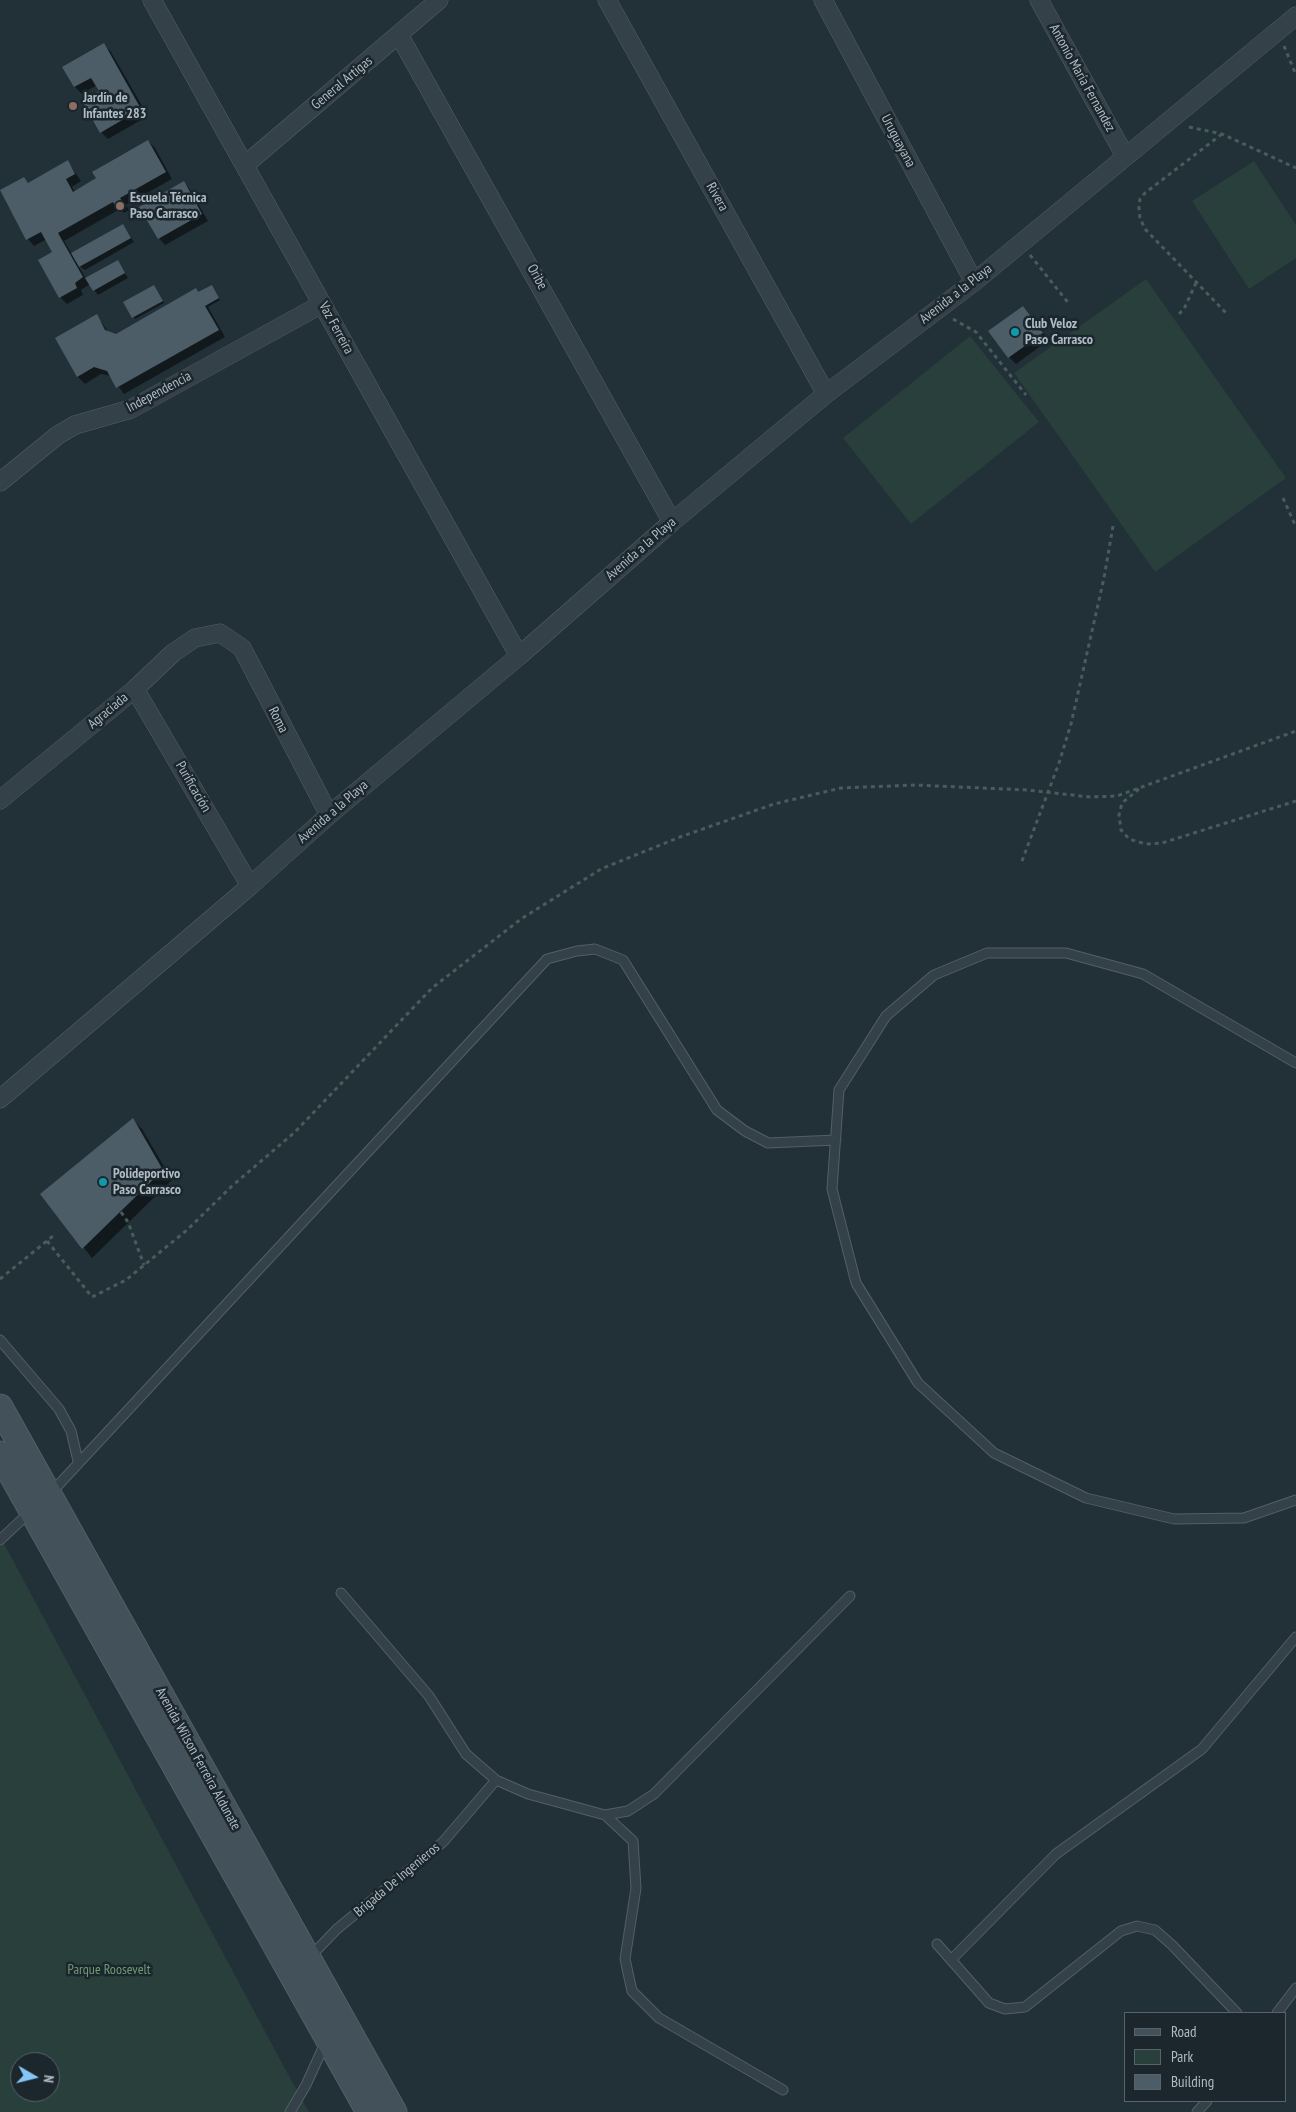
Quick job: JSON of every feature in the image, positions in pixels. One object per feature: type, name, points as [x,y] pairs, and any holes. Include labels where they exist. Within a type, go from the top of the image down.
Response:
[{"type":"main road","name":"Avenida Wilson Ferreira Aldunate","points":[[0,1407],[41,1502],[300,1965],[394,2112]]},
{"type":"main road","name":"Avenida Wilson Ferreira Aldunate","points":[[0,1454],[41,1502]]},
{"type":"main road","name":"Avenida Wilson Ferreira Aldunate","points":[[300,1965],[327,2038],[369,2112]]},
{"type":"street","name":"Vaz Ferreira","points":[[152,0],[519,656]]},
{"type":"street","name":"General Artigas","points":[[245,165],[439,0]]},
{"type":"street","name":"Rivera","points":[[607,0],[826,394]]},
{"type":"street","name":"Uruguayana","points":[[823,0],[974,282]]},
{"type":"street","name":"Antonio María Fernandez","points":[[1039,0],[1125,156]]},
{"type":"street","name":"Avenida a la Playa","points":[[0,1099],[250,886],[329,815],[519,656],[672,522],[826,394],[974,282],[1296,16]]},
{"type":"street","name":"Oribe","points":[[399,34],[672,522]]},
{"type":"street","name":"Independencia","points":[[0,482],[58,435],[75,426],[130,409],[322,304]]},
{"type":"street","name":"Agraciada","points":[[0,800],[135,689],[173,653],[196,638],[220,633]]},
{"type":"street","name":"Roma","points":[[220,633],[242,648],[329,815]]},
{"type":"street","name":"Purificación","points":[[135,689],[250,886]]},
{"type":"lane","points":[[0,1540],[41,1502],[547,959],[577,951],[595,949],[623,960],[717,1110],[745,1131],[768,1143],[836,1140]]},
{"type":"lane","points":[[1296,1064],[1142,974],[1066,953],[987,953],[934,975],[886,1016],[839,1090],[832,1189],[856,1283],[918,1383],[994,1453],[1086,1498],[1174,1519],[1244,1518],[1296,1500]]},
{"type":"lane","points":[[0,1340],[59,1409],[71,1431],[78,1461]]},
{"type":"lane","points":[[341,1593],[429,1696],[466,1754],[496,1780],[528,1794],[604,1815],[628,1811],[654,1794],[850,1596]]},
{"type":"lane","points":[[951,1960],[1056,1854],[1202,1749],[1296,1637]]},
{"type":"lane","name":"Brigada De Ingenieros","points":[[300,1965],[337,1929],[443,1842],[496,1780]]},
{"type":"lane","points":[[604,1815],[633,1841],[636,1888],[625,1959],[632,1991],[659,2018],[783,2090]]},
{"type":"lane","points":[[937,1944],[989,2003],[1006,2009],[1025,2006],[1121,1931],[1137,1926],[1155,1930],[1172,1945],[1236,2012]]},
{"type":"lane","points":[[1278,2012],[1296,1988]]},
{"type":"lane","points":[[290,2112],[306,2085],[327,2038]]},
{"type":"lane","points":[[1198,2112],[1206,2102]]},
{"type":"path","points":[[1293,68],[1296,75]]},
{"type":"path","points":[[1161,126],[1196,127],[1222,134],[1296,168]]},
{"type":"path","points":[[1222,134],[1140,199],[1140,218],[1145,229],[1228,315]]},
{"type":"path","points":[[1021,243],[1070,305]]},
{"type":"path","points":[[1179,314],[1196,282]]},
{"type":"path","points":[[947,302],[952,319],[976,332],[1026,395]]},
{"type":"path","points":[[1283,498],[1296,528]]},
{"type":"path","points":[[1022,861],[1071,724],[1104,578],[1113,526]]},
{"type":"path","points":[[1296,731],[1141,787],[1122,803],[1119,816],[1121,830],[1129,839],[1146,844],[1162,842],[1296,801]]},
{"type":"path","points":[[47,1241],[92,1296],[126,1280],[144,1266],[128,1222],[120,1212]]},
{"type":"path","points":[[0,1279],[53,1236]]},
{"type":"green space","points":[[1254,161],[1296,225],[1296,258],[1249,289],[1192,201]]},
{"type":"green space","points":[[1146,279],[1286,478],[1155,572],[1014,373]]},
{"type":"green space","points":[[970,336],[1039,422],[911,524],[843,438]]},
{"type":"green space","name":"Parque Roosevelt","points":[[0,1536],[283,2065],[309,2112],[0,2112]]},
{"type":"building","points":[[104,43],[141,109],[100,133],[82,101],[99,91],[91,78],[74,87],[62,67]]},
{"type":"building","points":[[148,140],[166,172],[120,198],[123,203],[116,207],[113,202],[58,233],[83,277],[75,283],[77,288],[59,298],[38,260],[52,252],[41,232],[26,240],[0,190],[24,177],[28,183],[68,160],[75,174],[66,179],[73,192],[96,178],[92,172]]},
{"type":"building","points":[[184,181],[202,214],[158,239],[139,207]]},
{"type":"building","points":[[123,224],[131,238],[79,267],[71,253]]},
{"type":"building","points":[[118,260],[125,273],[93,291],[85,278]]},
{"type":"building","points":[[154,285],[163,301],[132,318],[123,302]]},
{"type":"building","points":[[212,285],[219,298],[205,306],[219,330],[116,388],[107,371],[94,367],[77,377],[55,338],[97,314],[105,330],[116,334],[196,288],[198,292]]},
{"type":"building","name":"Club Veloz Paso Carrasco","points":[[1023,306],[1043,333],[1008,358],[988,331]]},
{"type":"building","name":"Polideportivo Paso Carrasco","points":[[133,1118],[163,1170],[82,1249],[40,1194]]},
{"type":"place","name":"Jardín de Infantes 283","points":[[73,106]]},
{"type":"place","name":"Escuela Técnica Paso Carrasco","points":[[120,206]]},
{"type":"place","name":"Club Veloz Paso Carrasco","points":[[1015,332]]},
{"type":"place","name":"Polideportivo Paso Carrasco","points":[[103,1182]]}]
